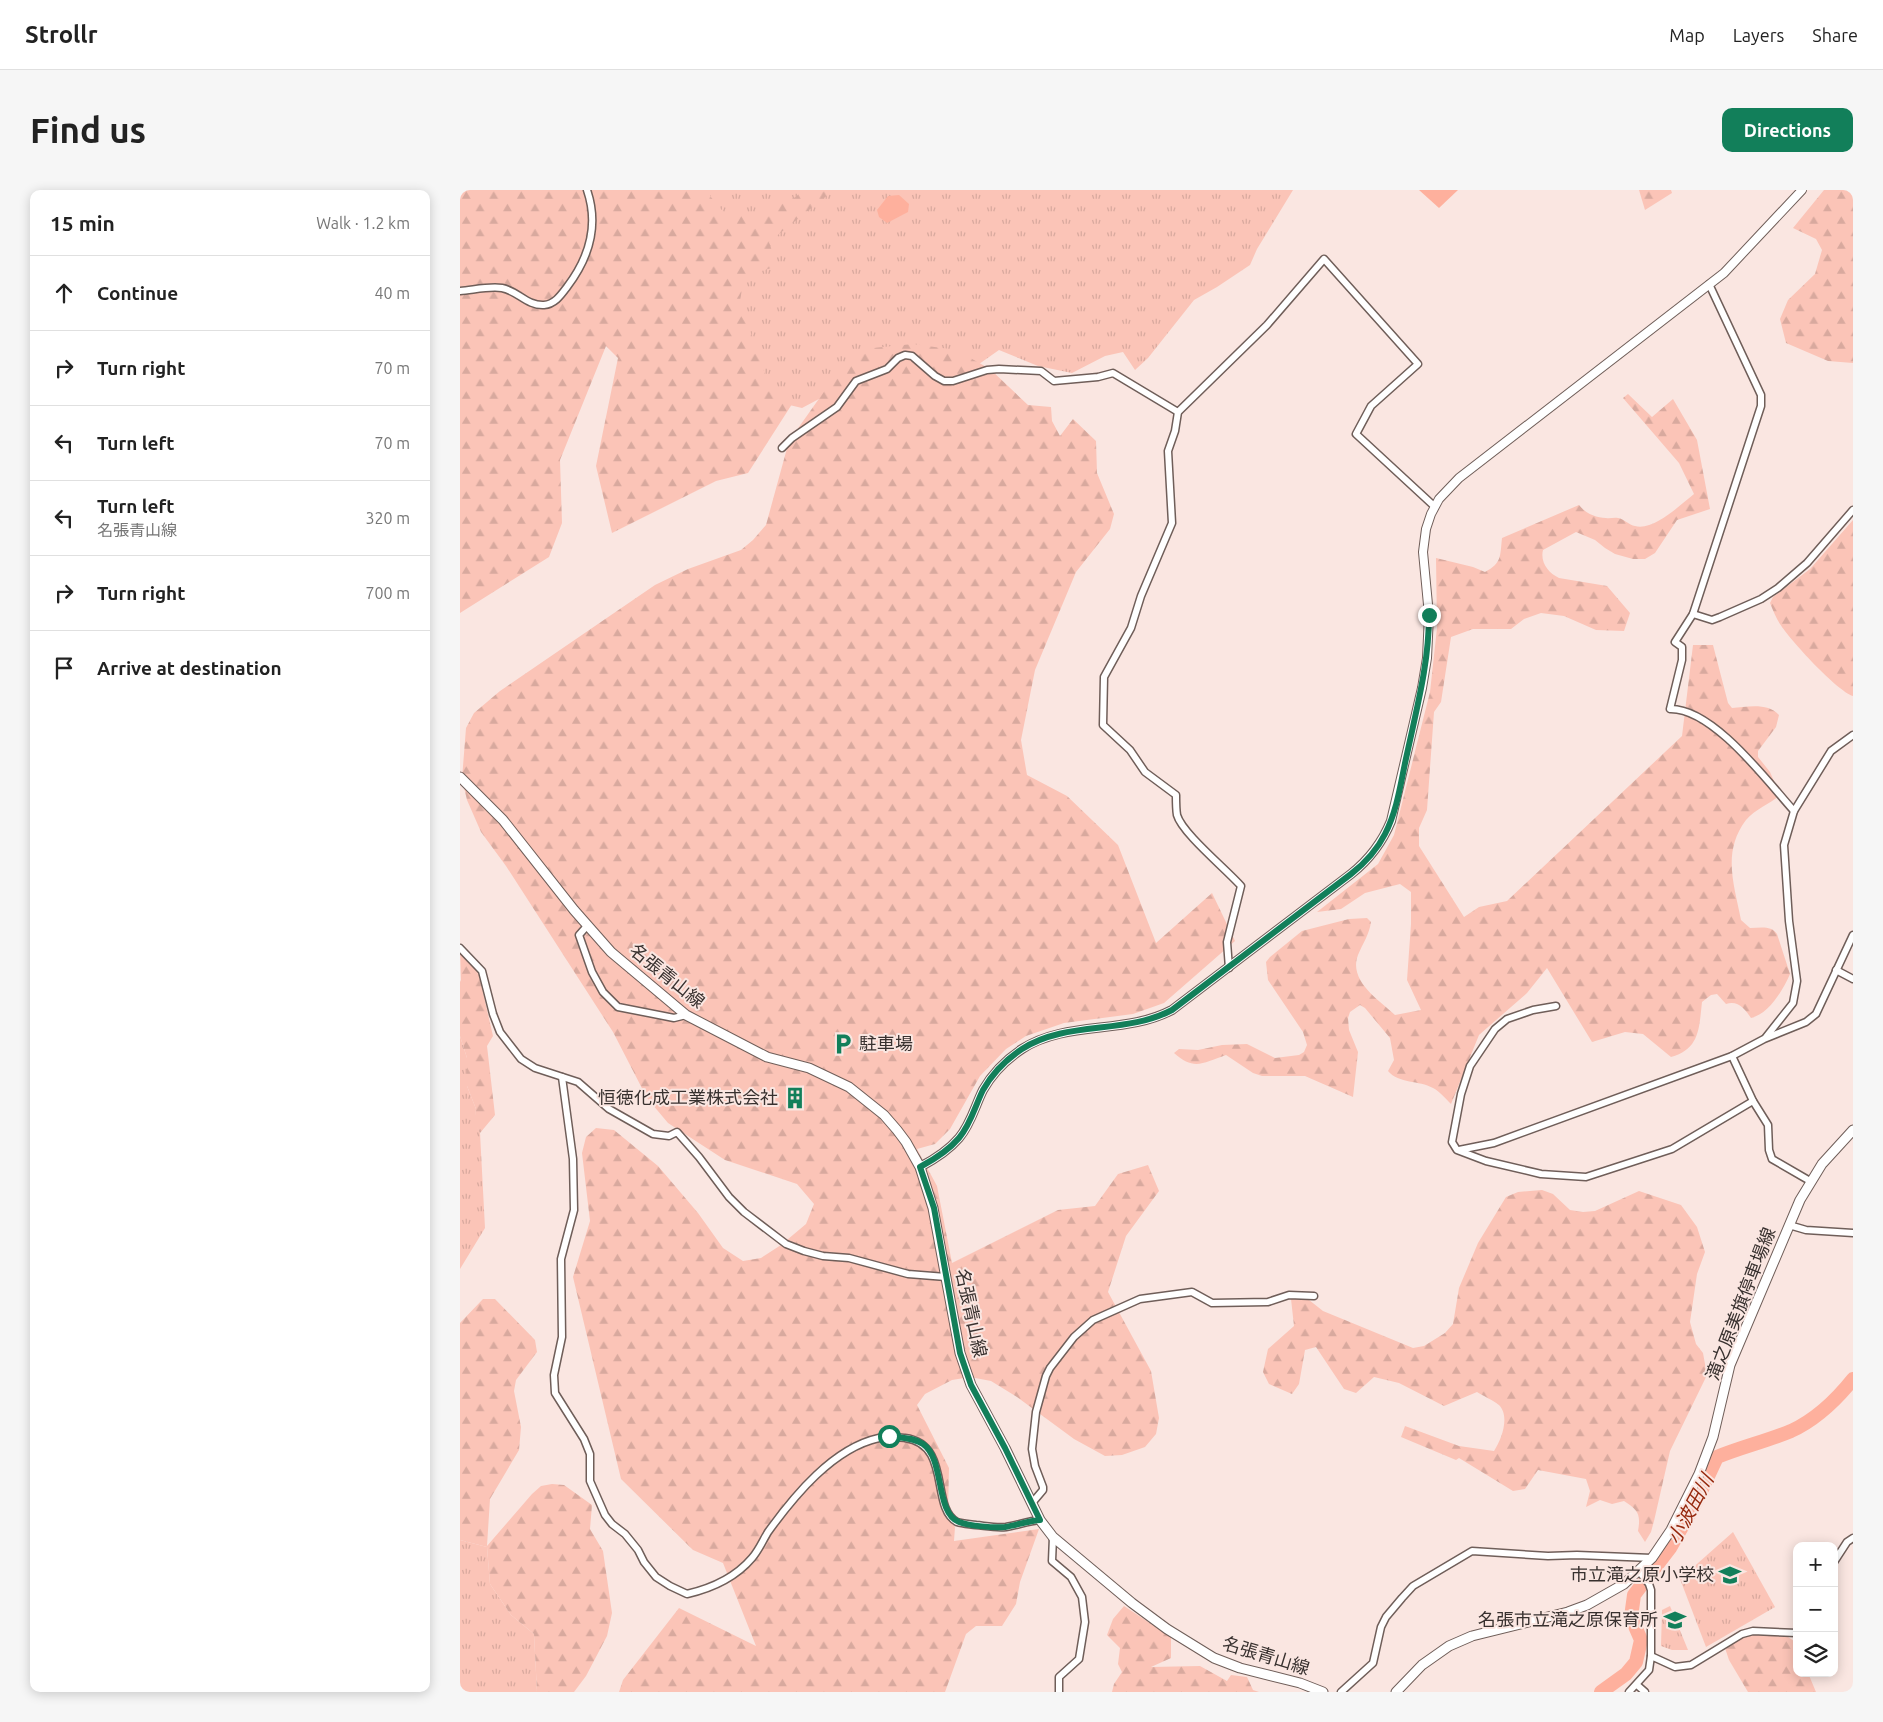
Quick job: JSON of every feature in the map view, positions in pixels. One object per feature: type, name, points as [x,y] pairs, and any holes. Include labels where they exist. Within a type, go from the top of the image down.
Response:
[{"type":"main road","name":"名張青山線","points":[[460,777],[503,820],[587,926],[611,952],[686,1015],[766,1057],[809,1068],[849,1087],[884,1116],[906,1142],[920,1167],[934,1208],[960,1353],[971,1385],[1005,1448],[1040,1520],[1053,1537],[1132,1603],[1167,1629],[1214,1658],[1240,1668],[1300,1683],[1324,1692]]},
{"type":"main road","name":"滝之原美旗停車場線","points":[[1396,1692],[1422,1665],[1449,1646],[1472,1636],[1587,1606],[1640,1572],[1652,1558],[1671,1530],[1700,1474],[1713,1437],[1730,1365],[1789,1224],[1810,1181],[1822,1164],[1853,1130]]},
{"type":"street","points":[[460,291],[502,288],[536,305],[546,305],[556,300],[572,281],[582,263],[591,240],[591,204],[587,190]]},
{"type":"street","points":[[920,1167],[937,1158],[960,1137],[971,1120],[987,1084],[1002,1066],[1025,1047],[1060,1033],[1130,1025],[1154,1019],[1176,1008],[1359,868],[1377,848],[1388,829],[1397,802],[1425,672],[1429,638],[1429,615],[1424,540],[1428,520],[1434,506],[1444,492],[1459,478],[1736,261],[1802,190]]},
{"type":"street","points":[[1229,968],[1227,942],[1241,886],[1227,870],[1196,842],[1182,823],[1178,816],[1176,795],[1145,772],[1130,750],[1103,725],[1104,677],[1131,628],[1141,596],[1172,523],[1168,452],[1175,431],[1178,412],[1261,331],[1324,260],[1418,364],[1372,406],[1356,434],[1434,506]]},
{"type":"street","points":[[1709,284],[1762,395],[1761,406],[1693,614],[1675,642],[1682,647],[1682,660],[1670,709],[1679,709],[1697,715],[1727,738],[1794,811]]},
{"type":"street","points":[[782,448],[792,438],[837,407],[856,381],[887,369],[898,358],[905,355],[912,356],[940,380],[949,381],[987,370],[999,369],[1041,371],[1054,381],[1098,377],[1107,373],[1113,373],[1178,412]]},
{"type":"street","points":[[1693,614],[1712,620],[1761,599],[1778,588],[1807,563],[1853,510]]},
{"type":"street","points":[[1764,1039],[1793,1003],[1797,981],[1789,921],[1784,844],[1794,811],[1831,751],[1853,735]]},
{"type":"street","points":[[587,926],[579,935],[592,972],[603,992],[618,1007],[674,1018],[686,1015]]},
{"type":"street","points":[[1457,1150],[1494,1143],[1732,1056],[1764,1039],[1806,1022],[1816,1014],[1853,935]]},
{"type":"street","points":[[460,948],[482,971],[493,1014],[508,1044],[520,1059],[535,1068],[578,1082],[609,1109],[653,1134],[669,1136],[677,1132],[699,1157],[729,1197],[744,1212],[786,1244],[823,1256],[849,1258],[908,1274],[946,1277]]},
{"type":"street","points":[[1836,970],[1853,979]]},
{"type":"street","points":[[1556,1006],[1533,1010],[1506,1019],[1495,1029],[1470,1066],[1461,1094],[1452,1142],[1457,1150],[1486,1161],[1541,1174],[1586,1177],[1672,1149],[1753,1100]]},
{"type":"street","points":[[1732,1056],[1753,1100],[1768,1125],[1769,1150],[1772,1159],[1810,1181]]},
{"type":"street","points":[[562,1077],[573,1159],[574,1210],[561,1259],[562,1338],[554,1375],[555,1393],[584,1439],[590,1454],[590,1481],[605,1515],[634,1544],[644,1562],[656,1577],[687,1594],[718,1585],[754,1557],[766,1535],[788,1505],[807,1484],[841,1455],[863,1443],[889,1436],[922,1443],[929,1450],[934,1461],[946,1508],[951,1517],[957,1522],[1006,1527],[1040,1520]]},
{"type":"street","points":[[1789,1224],[1806,1230],[1853,1233]]},
{"type":"street","points":[[1032,1504],[1043,1490],[1035,1466],[1032,1449],[1036,1412],[1046,1376],[1074,1337],[1093,1320],[1140,1299],[1192,1292],[1212,1303],[1268,1302],[1289,1295],[1314,1296]]},
{"type":"street","points":[[1053,1537],[1052,1561],[1071,1577],[1082,1597],[1085,1622],[1079,1659],[1059,1677],[1059,1692]]},
{"type":"street","points":[[1838,1556],[1847,1542],[1853,1538]]},
{"type":"street","points":[[1341,1692],[1373,1663],[1381,1627],[1386,1617],[1413,1586],[1472,1551],[1530,1555],[1652,1558]]},
{"type":"street","points":[[1629,1692],[1649,1670],[1651,1656],[1651,1590],[1640,1572]]},
{"type":"street","points":[[1651,1656],[1675,1667],[1691,1665],[1742,1634],[1753,1631],[1793,1633]]},
{"type":"street","points":[[1637,1684],[1645,1692]]},
{"type":"green space","points":[[460,190],[711,190],[710,196],[726,215],[751,216],[796,197],[802,190],[834,190],[769,242],[777,266],[744,277],[740,301],[770,389],[794,401],[748,473],[716,481],[612,533],[596,466],[618,358],[606,346],[560,460],[562,523],[549,557],[460,613]]},
{"type":"green space","points":[[703,190],[1293,190],[1257,249],[1250,265],[1194,300],[1148,358],[1135,370],[1123,352],[1105,356],[1072,373],[1038,366],[999,350],[972,369],[834,391],[802,408],[781,403],[759,387]]},
{"type":"green space","points":[[1639,190],[1671,190],[1672,193],[1645,210]]},
{"type":"green space","points":[[1824,190],[1853,190],[1853,363],[1828,361],[1786,343],[1780,319],[1788,300],[1815,274],[1822,250],[1816,239],[1793,228]]},
{"type":"green space","points":[[913,344],[956,350],[990,369],[1028,405],[1051,407],[1052,421],[1060,436],[1073,419],[1096,441],[1097,473],[1114,514],[1110,529],[1076,572],[1035,670],[1021,740],[1027,775],[1067,796],[1118,845],[1156,943],[1212,893],[1235,941],[1164,1003],[1133,1014],[1064,1023],[1026,1036],[1006,1049],[980,1076],[950,1129],[935,1144],[917,1149],[937,1186],[952,1263],[1058,1210],[1095,1206],[1118,1174],[1148,1165],[1159,1191],[1126,1236],[1108,1292],[1151,1371],[1159,1418],[1156,1434],[1145,1447],[1122,1455],[1105,1456],[1074,1439],[1017,1397],[991,1381],[970,1377],[952,1380],[925,1394],[917,1405],[949,1468],[948,1512],[955,1527],[954,1541],[1039,1529],[1020,1582],[1016,1604],[1002,1626],[976,1626],[966,1634],[945,1692],[619,1692],[623,1680],[679,1608],[756,1646],[723,1563],[693,1550],[621,1479],[573,1277],[590,1221],[582,1153],[586,1137],[596,1128],[614,1130],[658,1166],[698,1213],[723,1248],[743,1261],[761,1258],[781,1245],[806,1224],[814,1204],[797,1184],[725,1160],[668,1123],[647,1098],[613,1032],[506,866],[481,832],[467,800],[462,779],[466,728],[474,713],[500,691],[655,585],[688,569],[741,550],[753,540],[766,525],[789,441],[828,386],[849,364],[873,348]]},
{"type":"green space","points":[[1628,394],[1652,417],[1673,399],[1697,440],[1710,509],[1677,520],[1655,553],[1645,559],[1633,559],[1615,554],[1595,540],[1576,532],[1543,550],[1544,563],[1555,576],[1607,586],[1630,613],[1624,631],[1596,630],[1564,616],[1541,613],[1524,619],[1511,629],[1473,629],[1451,637],[1441,702],[1434,712],[1427,810],[1419,828],[1419,846],[1464,917],[1479,907],[1507,901],[1682,736],[1693,645],[1713,645],[1728,703],[1732,708],[1763,707],[1769,708],[1779,715],[1776,727],[1758,751],[1758,757],[1770,772],[1780,795],[1746,820],[1734,844],[1732,856],[1733,881],[1741,920],[1750,928],[1768,928],[1775,931],[1790,974],[1775,1000],[1764,1012],[1751,1018],[1738,1004],[1726,1004],[1717,994],[1711,995],[1702,1002],[1699,1029],[1693,1043],[1688,1049],[1671,1057],[1643,1034],[1625,1032],[1592,1042],[1547,968],[1527,993],[1479,1035],[1451,1104],[1433,1088],[1403,1080],[1388,1071],[1394,1060],[1390,1038],[1365,1008],[1360,1005],[1350,1012],[1348,1018],[1349,1030],[1358,1052],[1353,1097],[1305,1076],[1262,1076],[1253,1073],[1226,1055],[1199,1064],[1193,1064],[1181,1059],[1174,1053],[1179,1049],[1198,1050],[1222,1045],[1247,1044],[1275,1058],[1299,1055],[1304,1052],[1307,1045],[1303,1032],[1268,980],[1266,962],[1302,931],[1349,919],[1367,918],[1371,922],[1356,964],[1357,973],[1367,989],[1395,1015],[1421,1010],[1407,980],[1411,892],[1400,884],[1365,893],[1341,909],[1317,912],[1378,864],[1394,835],[1430,692],[1437,628],[1436,558],[1473,567],[1485,572],[1495,565],[1499,558],[1502,538],[1579,505],[1595,516],[1618,518],[1642,527],[1650,525],[1666,516],[1694,494],[1679,463],[1623,398]]},
{"type":"green space","points":[[1853,520],[1853,696],[1836,685],[1803,652],[1780,624],[1770,603],[1773,597],[1810,569]]},
{"type":"green space","points":[[460,948],[476,962],[493,1036],[487,1046],[495,1115],[480,1133],[474,1122],[476,1109],[467,1086],[467,1058],[460,1036]]},
{"type":"green space","points":[[460,1036],[467,1058],[467,1086],[476,1109],[475,1122],[480,1133],[485,1228],[460,1269]]},
{"type":"green space","points":[[1542,1190],[1553,1194],[1570,1210],[1583,1212],[1595,1211],[1639,1191],[1681,1205],[1697,1227],[1705,1252],[1697,1274],[1690,1322],[1696,1344],[1703,1353],[1707,1375],[1670,1451],[1651,1532],[1645,1542],[1638,1531],[1639,1516],[1633,1507],[1624,1501],[1612,1504],[1600,1500],[1586,1507],[1590,1491],[1586,1479],[1538,1470],[1525,1489],[1513,1491],[1459,1458],[1456,1460],[1401,1437],[1405,1426],[1459,1446],[1494,1451],[1504,1428],[1504,1415],[1499,1405],[1477,1392],[1444,1406],[1399,1383],[1374,1377],[1356,1393],[1344,1389],[1316,1347],[1305,1350],[1299,1384],[1292,1394],[1269,1384],[1263,1372],[1268,1349],[1294,1326],[1291,1299],[1304,1296],[1323,1311],[1413,1348],[1424,1346],[1445,1333],[1453,1324],[1459,1288],[1478,1243],[1506,1197],[1518,1192]]},
{"type":"green space","points":[[483,1299],[495,1299],[535,1340],[537,1352],[516,1380],[514,1391],[521,1427],[519,1450],[490,1499],[487,1546],[532,1494],[541,1486],[552,1484],[564,1485],[592,1505],[590,1529],[603,1551],[612,1613],[607,1636],[586,1676],[574,1692],[537,1692],[534,1634],[511,1615],[490,1584],[487,1547],[460,1540],[460,1323]]},
{"type":"green space","points":[[1733,1532],[1775,1607],[1706,1647],[1680,1579]]},
{"type":"green space","points":[[460,1540],[487,1547],[490,1584],[511,1615],[534,1634],[537,1692],[460,1692]]},
{"type":"green space","points":[[1124,1606],[1171,1637],[1171,1658],[1151,1667],[1200,1666],[1227,1681],[1231,1675],[1247,1677],[1253,1690],[1259,1692],[1112,1692],[1114,1684],[1122,1672],[1118,1664],[1120,1648],[1107,1635],[1113,1619]]},
{"type":"green space","points":[[1670,1606],[1688,1650],[1672,1650],[1661,1646],[1662,1610]]},
{"type":"green space","points":[[1782,1633],[1793,1640],[1793,1677],[1810,1677],[1816,1692],[1748,1692],[1729,1660],[1725,1648],[1745,1634]]},
{"type":"shaded area","points":[[1419,190],[1458,190],[1439,208]]},
{"type":"shaded area","points":[[899,195],[909,204],[908,212],[887,223],[879,217],[877,210],[888,196]]},
{"type":"waterway","name":"小波田川","points":[[1601,1692],[1626,1674],[1636,1662],[1641,1640],[1631,1617],[1634,1595],[1670,1548],[1696,1502],[1717,1457],[1782,1435],[1809,1421],[1840,1394],[1853,1379]]},
{"type":"place","name":"駐車場","points":[[843,1044]]},
{"type":"place","name":"恒徳化成工業株式会社","points":[[795,1098]]},
{"type":"place","name":"市立滝之原小学校","points":[[1730,1575]]},
{"type":"place","name":"名張市立滝之原保育所","points":[[1675,1620]]},
{"type":"route","points":[[889,1436],[922,1443],[929,1450],[942,1488],[946,1508],[951,1517],[957,1522],[1006,1527],[1040,1520],[1005,1448],[971,1385],[960,1353],[934,1208],[920,1167],[937,1158],[960,1137],[971,1120],[987,1084],[1002,1066],[1025,1047],[1060,1033],[1130,1025],[1164,1015],[1229,968],[1359,868],[1372,855],[1388,829],[1397,802],[1425,672],[1429,638],[1429,615]]}]
